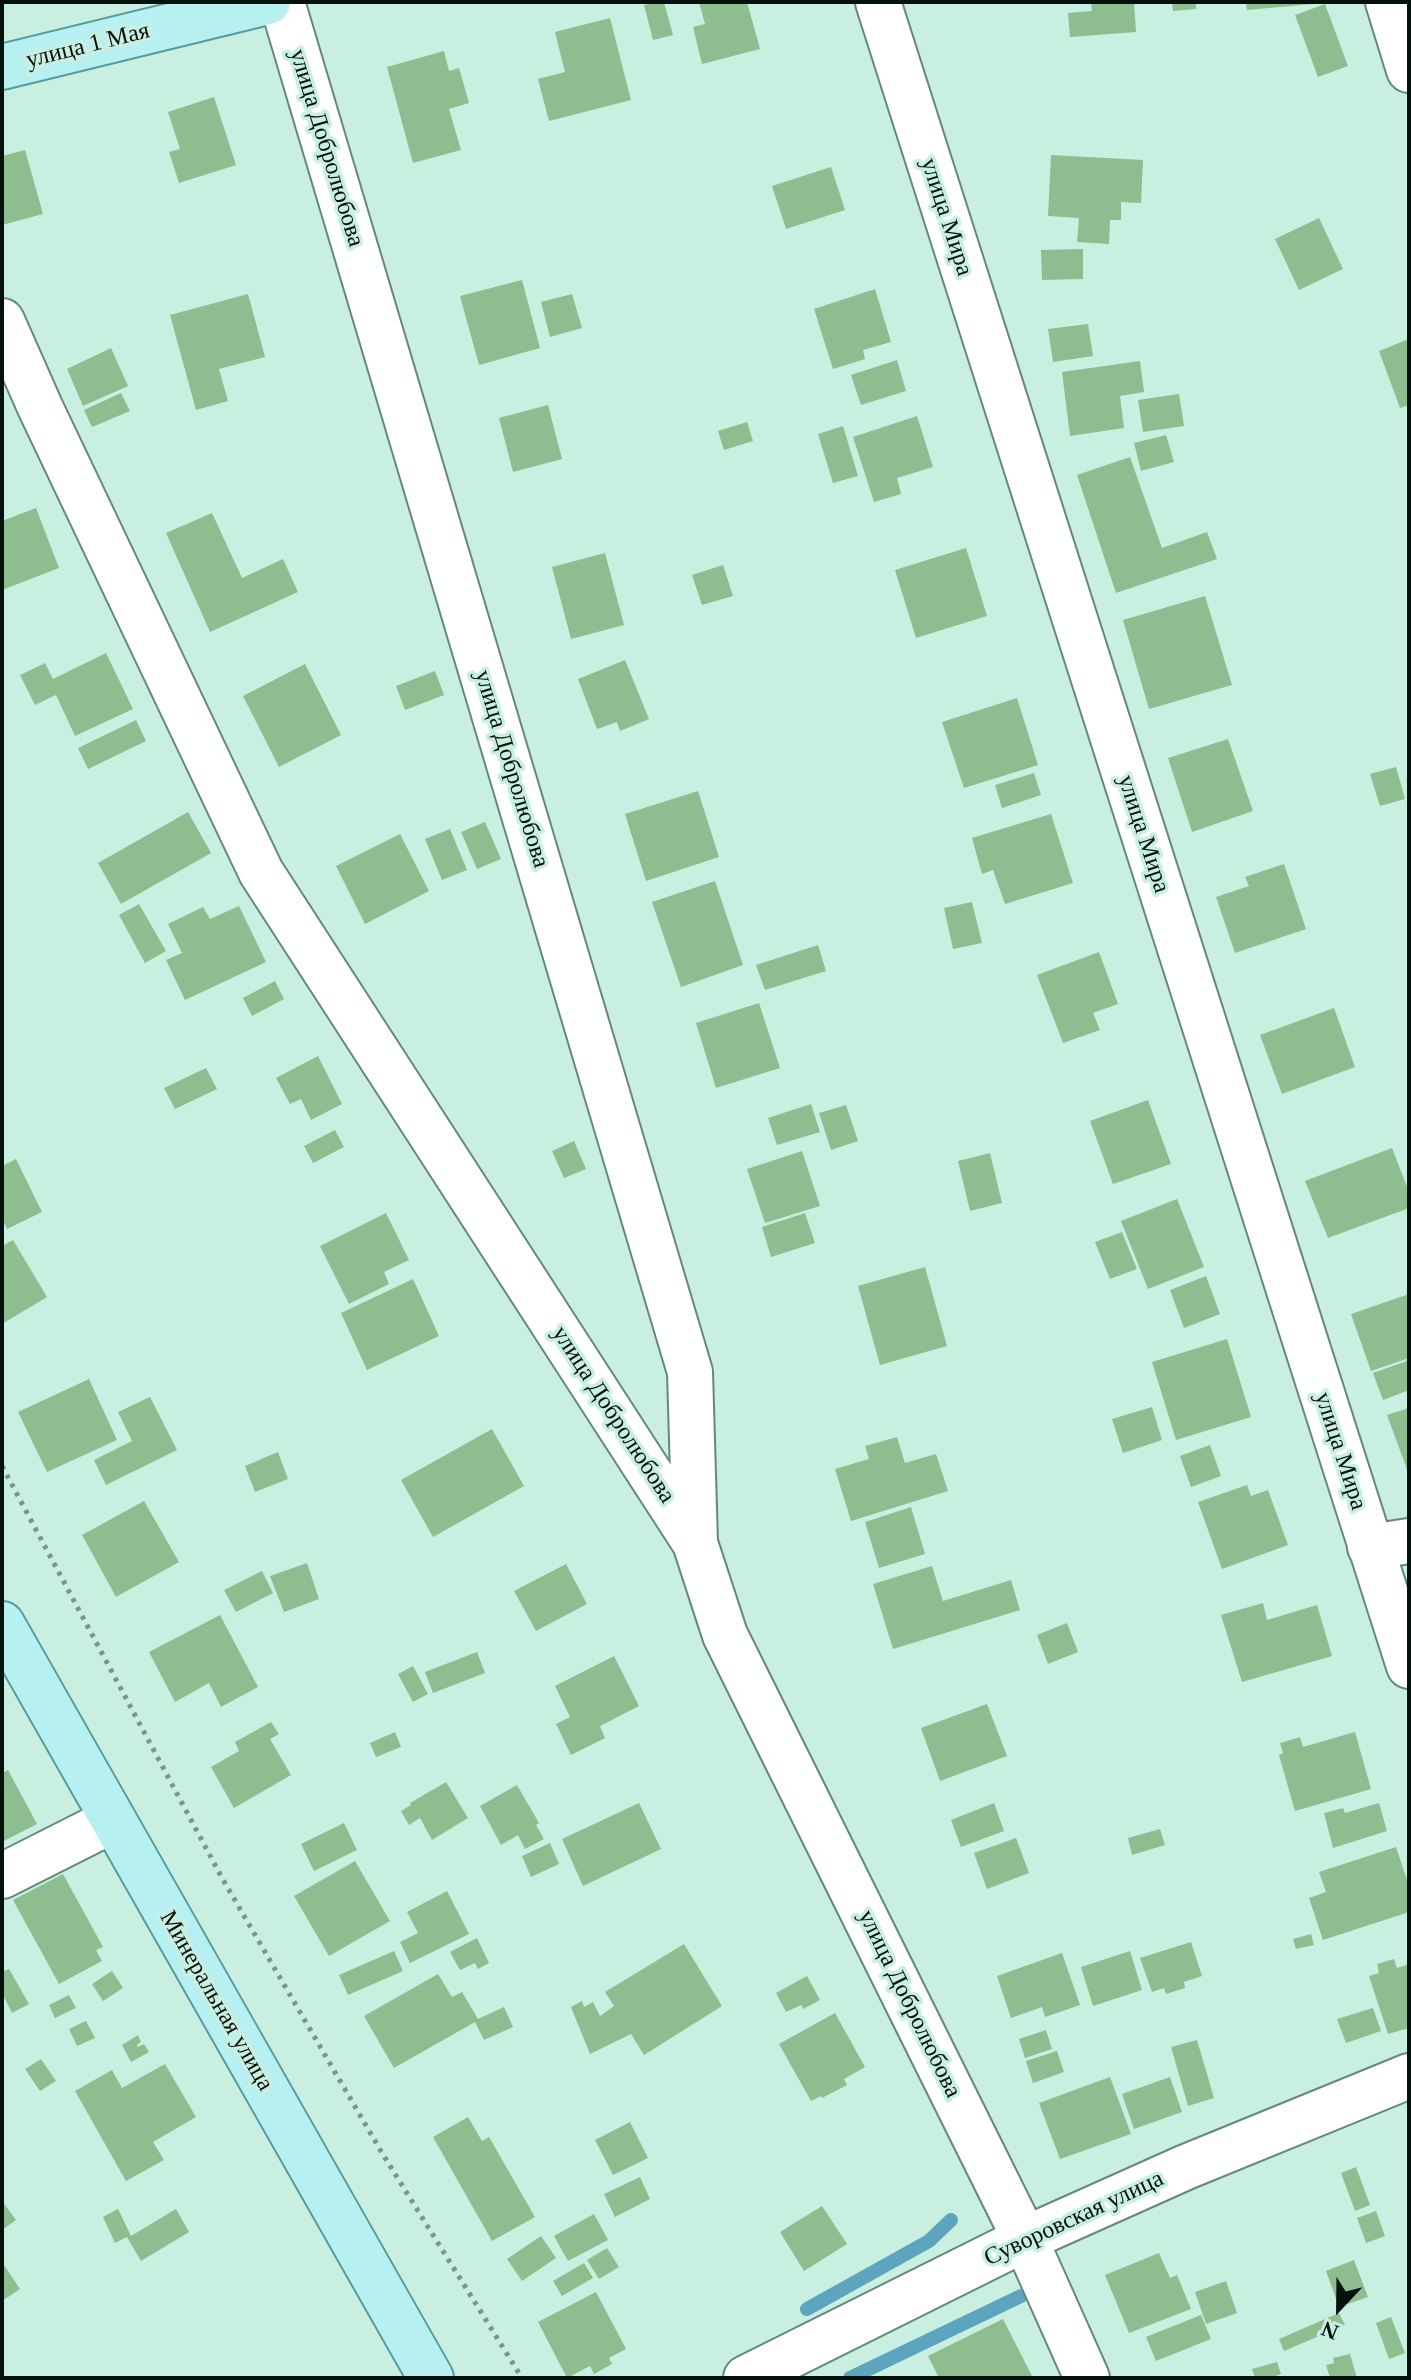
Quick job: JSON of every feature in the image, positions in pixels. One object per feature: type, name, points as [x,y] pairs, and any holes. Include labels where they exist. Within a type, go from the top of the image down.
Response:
[{"type":"main road","name":"улица 1 Мая","points":[[2,67],[268,2]]},
{"type":"main road","name":"Минеральная улица","points":[[2,1624],[431,2378]]},
{"type":"street","name":"улица Добролюбова","points":[[282,2],[690,1372],[695,1543]]},
{"type":"street","name":"улица Мира","points":[[878,2],[1390,1544],[1409,1666]]},
{"type":"street","points":[[1388,2],[1409,70]]},
{"type":"street","name":"улица Добролюбова","points":[[2,321],[46,421],[261,872],[695,1543],[725,1635],[1025,2239],[1087,2378]]},
{"type":"street","points":[[2,1876],[113,1820]]},
{"type":"street","name":"Суворовская улица","points":[[746,2378],[1025,2239],[1186,2167],[1409,2076]]},
{"type":"path","points":[[2,1466],[222,1878],[382,2153],[522,2378]]},
{"type":"building","points":[[664,2],[673,35],[653,40],[644,5]]},
{"type":"building","points":[[699,2],[747,2],[760,49],[702,64],[693,27],[705,24]]},
{"type":"building","points":[[1091,2],[1134,2],[1136,32],[1070,37],[1068,13],[1092,11]]},
{"type":"building","points":[[1172,2],[1196,2],[1196,9],[1173,11]]},
{"type":"building","points":[[1246,2],[1312,2],[1312,4],[1247,10]]},
{"type":"building","points":[[1325,4],[1348,66],[1318,77],[1295,15]]},
{"type":"building","points":[[610,18],[631,100],[549,121],[538,79],[565,72],[555,32]]},
{"type":"building","points":[[444,51],[449,71],[459,68],[469,103],[449,109],[461,150],[413,163],[387,67]]},
{"type":"building","points":[[214,97],[236,165],[179,183],[169,152],[180,149],[168,112]]},
{"type":"building","points":[[25,150],[43,214],[2,225],[2,156]]},
{"type":"building","points":[[1051,155],[1143,160],[1141,203],[1121,202],[1121,220],[1110,220],[1109,244],[1077,242],[1079,218],[1048,216]]},
{"type":"building","points":[[831,167],[845,210],[786,229],[772,186]]},
{"type":"building","points":[[1319,218],[1343,269],[1299,290],[1275,239]]},
{"type":"building","points":[[1083,249],[1083,279],[1042,280],[1041,250]]},
{"type":"building","points":[[522,280],[540,348],[479,365],[460,296]]},
{"type":"building","points":[[875,289],[891,342],[863,350],[865,359],[833,369],[814,309]]},
{"type":"building","points":[[248,294],[265,357],[219,369],[228,401],[196,410],[170,315]]},
{"type":"building","points":[[572,294],[582,328],[550,337],[541,302]]},
{"type":"building","points":[[1088,324],[1093,356],[1053,362],[1048,329]]},
{"type":"building","points":[[1409,339],[1409,405],[1400,408],[1379,351]]},
{"type":"building","points":[[111,348],[128,386],[83,406],[67,369]]},
{"type":"building","points":[[897,360],[906,391],[861,405],[851,375]]},
{"type":"building","points":[[1140,361],[1144,392],[1120,396],[1124,428],[1070,436],[1062,372]]},
{"type":"building","points":[[121,393],[130,411],[92,427],[84,410]]},
{"type":"building","points":[[1179,394],[1184,426],[1143,432],[1138,400]]},
{"type":"building","points":[[548,405],[562,459],[513,472],[499,418]]},
{"type":"building","points":[[917,416],[933,467],[897,478],[901,494],[874,502],[853,437]]},
{"type":"building","points":[[747,422],[753,441],[724,450],[718,431]]},
{"type":"building","points":[[843,426],[858,476],[833,483],[818,434]]},
{"type":"building","points":[[1166,435],[1174,462],[1141,471],[1134,443]]},
{"type":"building","points":[[1130,457],[1162,548],[1207,532],[1217,559],[1116,593],[1077,475]]},
{"type":"building","points":[[36,508],[59,568],[2,590],[2,521]]},
{"type":"building","points":[[212,513],[242,578],[283,559],[298,592],[210,632],[166,533]]},
{"type":"building","points":[[966,548],[987,616],[916,638],[895,570]]},
{"type":"building","points":[[605,553],[624,625],[571,639],[552,567]]},
{"type":"building","points":[[723,565],[733,596],[702,605],[692,575]]},
{"type":"building","points":[[1205,596],[1232,685],[1149,709],[1123,620]]},
{"type":"building","points":[[106,653],[133,709],[75,736],[56,695],[35,705],[20,675],[45,663],[53,679]]},
{"type":"building","points":[[625,660],[649,719],[620,731],[617,722],[597,729],[578,679]]},
{"type":"building","points":[[305,664],[341,735],[279,767],[243,696]]},
{"type":"building","points":[[435,671],[444,695],[405,710],[396,686]]},
{"type":"building","points":[[1017,698],[1038,765],[964,788],[942,722]]},
{"type":"building","points":[[136,720],[146,741],[88,769],[78,748]]},
{"type":"building","points":[[1228,739],[1253,811],[1192,832],[1168,758]]},
{"type":"building","points":[[1396,767],[1405,799],[1380,806],[1370,774]]},
{"type":"building","points":[[1034,773],[1041,795],[1002,808],[995,785]]},
{"type":"building","points":[[698,791],[719,857],[646,881],[625,814]]},
{"type":"building","points":[[188,812],[211,853],[121,904],[98,863]]},
{"type":"building","points":[[1051,814],[1073,883],[1005,904],[993,870],[982,874],[972,838]]},
{"type":"building","points":[[485,822],[501,859],[477,869],[461,832]]},
{"type":"building","points":[[450,829],[467,870],[442,880],[425,839]]},
{"type":"building","points":[[400,834],[429,891],[365,924],[336,866]]},
{"type":"building","points":[[1284,864],[1306,929],[1235,953],[1216,897],[1249,886],[1245,877]]},
{"type":"building","points":[[715,881],[743,965],[681,987],[652,902]]},
{"type":"building","points":[[972,902],[982,943],[953,949],[944,908]]},
{"type":"building","points":[[139,904],[166,951],[145,963],[119,915]]},
{"type":"building","points":[[239,906],[266,962],[185,1000],[166,960],[182,953],[168,924],[203,907],[210,919]]},
{"type":"building","points":[[818,945],[826,971],[765,990],[756,965]]},
{"type":"building","points":[[1099,952],[1118,1004],[1093,1013],[1100,1030],[1063,1043],[1037,975]]},
{"type":"building","points":[[275,981],[284,999],[252,1016],[243,998]]},
{"type":"building","points":[[759,1003],[780,1068],[716,1088],[696,1023]]},
{"type":"building","points":[[1334,1008],[1355,1067],[1282,1094],[1260,1035]]},
{"type":"building","points":[[318,1056],[342,1104],[311,1120],[301,1099],[290,1104],[276,1078]]},
{"type":"building","points":[[206,1068],[217,1089],[175,1109],[164,1088]]},
{"type":"building","points":[[1148,1100],[1171,1164],[1113,1184],[1090,1121]]},
{"type":"building","points":[[811,1104],[820,1132],[777,1145],[768,1118]]},
{"type":"building","points":[[846,1105],[858,1141],[831,1150],[819,1113]]},
{"type":"building","points":[[335,1130],[344,1147],[313,1163],[304,1146]]},
{"type":"building","points":[[574,1141],[586,1169],[564,1178],[552,1151]]},
{"type":"building","points":[[1392,1148],[1409,1192],[1409,1208],[1328,1238],[1305,1181]]},
{"type":"building","points":[[802,1151],[820,1206],[765,1223],[747,1169]]},
{"type":"building","points":[[990,1153],[1002,1203],[970,1211],[958,1161]]},
{"type":"building","points":[[16,1159],[42,1212],[7,1229],[2,1218],[2,1166]]},
{"type":"building","points":[[1177,1199],[1204,1267],[1148,1289],[1121,1221]]},
{"type":"building","points":[[386,1213],[409,1260],[384,1272],[389,1284],[349,1304],[320,1246]]},
{"type":"building","points":[[805,1213],[815,1243],[771,1257],[762,1227]]},
{"type":"building","points":[[1122,1232],[1137,1269],[1110,1279],[1095,1242]]},
{"type":"building","points":[[13,1240],[47,1297],[2,1324],[2,1246]]},
{"type":"building","points":[[925,1267],[947,1346],[880,1365],[858,1286]]},
{"type":"building","points":[[1206,1276],[1220,1314],[1184,1328],[1170,1290]]},
{"type":"building","points":[[413,1279],[439,1336],[367,1370],[341,1313]]},
{"type":"building","points":[[1409,1294],[1409,1358],[1371,1371],[1351,1314]]},
{"type":"building","points":[[1227,1339],[1251,1417],[1176,1440],[1152,1362]]},
{"type":"building","points":[[1407,1361],[1409,1390],[1383,1400],[1373,1373]]},
{"type":"building","points":[[89,1379],[117,1440],[47,1472],[18,1412]]},
{"type":"building","points":[[150,1397],[177,1450],[106,1485],[94,1460],[132,1441],[118,1412]]},
{"type":"building","points":[[1152,1407],[1162,1440],[1123,1453],[1112,1419]]},
{"type":"building","points":[[1409,1408],[1409,1475],[1387,1415]]},
{"type":"building","points":[[492,1429],[524,1486],[433,1537],[401,1480]]},
{"type":"building","points":[[897,1437],[905,1463],[936,1454],[948,1491],[851,1521],[835,1469],[869,1459],[865,1446]]},
{"type":"building","points":[[1210,1445],[1221,1476],[1191,1487],[1180,1456]]},
{"type":"building","points":[[278,1452],[288,1479],[255,1492],[245,1466]]},
{"type":"building","points":[[1247,1485],[1251,1496],[1268,1490],[1288,1545],[1222,1569],[1198,1502]]},
{"type":"building","points":[[144,1501],[179,1562],[116,1597],[82,1535]]},
{"type":"building","points":[[911,1507],[925,1554],[879,1568],[865,1522]]},
{"type":"building","points":[[307,1563],[319,1599],[284,1612],[270,1576]]},
{"type":"building","points":[[566,1564],[587,1604],[536,1631],[514,1591]]},
{"type":"building","points":[[932,1566],[943,1601],[1011,1580],[1020,1610],[893,1649],[873,1584]]},
{"type":"building","points":[[262,1571],[273,1593],[236,1612],[224,1590]]},
{"type":"building","points":[[1263,1603],[1267,1620],[1317,1605],[1332,1656],[1242,1682],[1221,1615]]},
{"type":"building","points":[[220,1615],[258,1687],[221,1707],[209,1683],[175,1702],[149,1652]]},
{"type":"building","points":[[1067,1623],[1078,1652],[1048,1664],[1037,1635]]},
{"type":"building","points":[[477,1652],[485,1673],[433,1693],[425,1672]]},
{"type":"building","points":[[614,1656],[639,1706],[600,1726],[605,1738],[571,1755],[556,1724],[570,1717],[555,1686]]},
{"type":"building","points":[[413,1666],[428,1694],[413,1702],[398,1674]]},
{"type":"building","points":[[987,1704],[1007,1756],[940,1781],[921,1728]]},
{"type":"building","points":[[271,1722],[279,1734],[270,1739],[291,1775],[234,1808],[211,1767],[239,1751],[235,1742]]},
{"type":"building","points":[[395,1732],[401,1747],[376,1757],[370,1743]]},
{"type":"building","points":[[1355,1732],[1371,1789],[1295,1811],[1279,1755],[1283,1753],[1280,1743],[1300,1737],[1303,1747]]},
{"type":"building","points":[[8,1770],[37,1824],[2,1842],[2,1773]]},
{"type":"building","points":[[446,1782],[468,1818],[432,1840],[420,1818],[409,1825],[401,1811]]},
{"type":"building","points":[[517,1785],[539,1823],[536,1825],[544,1839],[525,1849],[518,1835],[501,1845],[480,1806]]},
{"type":"building","points":[[639,1803],[661,1849],[583,1886],[562,1839]]},
{"type":"building","points":[[994,1803],[1004,1831],[961,1847],[951,1820]]},
{"type":"building","points":[[1379,1803],[1387,1831],[1333,1848],[1324,1813],[1343,1808],[1345,1813]]},
{"type":"building","points":[[344,1823],[357,1850],[314,1871],[301,1844]]},
{"type":"building","points":[[1160,1829],[1165,1845],[1132,1855],[1128,1838]]},
{"type":"building","points":[[1016,1838],[1029,1873],[987,1889],[974,1853]]},
{"type":"building","points":[[550,1843],[559,1864],[531,1877],[522,1856]]},
{"type":"building","points":[[1396,1847],[1409,1886],[1409,1912],[1323,1940],[1309,1898],[1326,1892],[1319,1872]]},
{"type":"building","points":[[355,1861],[390,1921],[329,1956],[294,1896]]},
{"type":"building","points":[[63,1874],[103,1947],[96,1950],[102,1961],[59,1984],[13,1900]]},
{"type":"building","points":[[447,1891],[469,1934],[410,1963],[400,1942],[418,1933],[407,1912]]},
{"type":"building","points":[[1311,1934],[1314,1945],[1296,1949],[1293,1939]]},
{"type":"building","points":[[477,1938],[489,1963],[478,1969],[475,1963],[460,1970],[450,1952]]},
{"type":"building","points":[[1191,1942],[1202,1976],[1184,1982],[1185,1988],[1166,1994],[1164,1988],[1152,1992],[1140,1958]]},
{"type":"building","points":[[684,1944],[722,2006],[644,2055],[631,2034],[590,2054],[571,2007],[582,2001],[584,2007],[593,2002],[600,2016],[614,2006],[605,1992]]},
{"type":"building","points":[[394,1951],[403,1971],[348,1995],[339,1975]]},
{"type":"building","points":[[1130,1951],[1142,1990],[1093,2006],[1081,1967]]},
{"type":"building","points":[[1062,1953],[1080,2005],[1045,2017],[1042,2007],[1011,2018],[997,1976]]},
{"type":"building","points":[[1394,1959],[1397,1968],[1409,1964],[1409,2028],[1388,2034],[1369,1976],[1379,1973],[1377,1964]]},
{"type":"building","points":[[9,1969],[29,2004],[12,2013],[2,1993],[2,1972]]},
{"type":"building","points":[[112,1971],[123,1988],[103,2001],[92,1984]]},
{"type":"building","points":[[438,1974],[452,1997],[462,1992],[478,2019],[504,2007],[513,2027],[484,2040],[475,2022],[394,2068],[364,2016]]},
{"type":"building","points":[[807,1976],[820,2000],[803,2009],[801,2005],[786,2012],[776,1993]]},
{"type":"building","points":[[69,1995],[76,2008],[55,2018],[49,2005]]},
{"type":"building","points":[[1373,2008],[1381,2031],[1346,2043],[1337,2019]]},
{"type":"building","points":[[835,2013],[865,2067],[844,2079],[847,2085],[811,2101],[779,2044]]},
{"type":"building","points":[[86,2021],[95,2038],[77,2046],[69,2029]]},
{"type":"building","points":[[1046,2030],[1052,2049],[1025,2058],[1019,2039]]},
{"type":"building","points":[[138,2035],[141,2042],[138,2047],[144,2044],[149,2052],[131,2062],[122,2045]]},
{"type":"building","points":[[1197,2040],[1214,2098],[1188,2106],[1171,2047]]},
{"type":"building","points":[[1057,2051],[1064,2072],[1033,2083],[1026,2061]]},
{"type":"building","points":[[41,2059],[56,2081],[40,2091],[25,2069]]},
{"type":"building","points":[[165,2064],[196,2117],[153,2142],[164,2160],[126,2181],[75,2091],[112,2070],[122,2088]]},
{"type":"building","points":[[1110,2077],[1131,2134],[1060,2159],[1039,2103]]},
{"type":"building","points":[[1170,2077],[1182,2112],[1134,2129],[1122,2094]]},
{"type":"building","points":[[468,2117],[482,2141],[489,2137],[535,2217],[492,2241],[433,2137]]},
{"type":"building","points":[[630,2122],[648,2158],[613,2175],[595,2140]]},
{"type":"building","points":[[1356,2167],[1370,2205],[1355,2211],[1341,2173]]},
{"type":"building","points":[[640,2177],[650,2199],[615,2217],[604,2194]]},
{"type":"building","points":[[2,2201],[16,2220],[2,2230]]},
{"type":"building","points":[[822,2206],[847,2244],[804,2271],[780,2232]]},
{"type":"building","points":[[118,2209],[131,2236],[176,2209],[189,2232],[141,2261],[127,2237],[115,2243],[103,2217]]},
{"type":"building","points":[[1376,2211],[1385,2236],[1366,2243],[1357,2218]]},
{"type":"building","points":[[594,2214],[608,2240],[568,2261],[554,2236]]},
{"type":"building","points":[[541,2236],[556,2258],[522,2281],[507,2259]]},
{"type":"building","points":[[607,2248],[619,2267],[599,2279],[587,2260]]},
{"type":"building","points":[[1159,2253],[1170,2278],[1177,2275],[1191,2309],[1129,2333],[1105,2275]]},
{"type":"building","points":[[1354,2260],[1368,2297],[1339,2307],[1326,2271]]},
{"type":"building","points":[[2,2262],[20,2289],[2,2301]]},
{"type":"building","points":[[584,2263],[593,2278],[562,2296],[553,2281]]},
{"type":"building","points":[[1226,2281],[1237,2313],[1206,2324],[1195,2292]]},
{"type":"building","points":[[596,2292],[626,2349],[609,2358],[612,2364],[594,2374],[590,2366],[567,2378],[538,2322]]},
{"type":"building","points":[[1339,2313],[1345,2325],[1284,2351],[1279,2339]]},
{"type":"building","points":[[1201,2315],[1211,2339],[1156,2361],[1146,2337]]},
{"type":"building","points":[[1391,2317],[1405,2353],[1389,2359],[1376,2323]]},
{"type":"building","points":[[1003,2319],[1033,2378],[939,2378],[928,2356]]},
{"type":"building","points":[[1350,2354],[1357,2378],[1330,2378],[1326,2365],[1334,2363],[1333,2358]]},
{"type":"building","points":[[1277,2362],[1281,2374],[1255,2378],[1252,2369]]},
{"type":"waterway","points":[[807,2309],[929,2241],[951,2220]]},
{"type":"waterway","points":[[850,2378],[1021,2296]]}]
